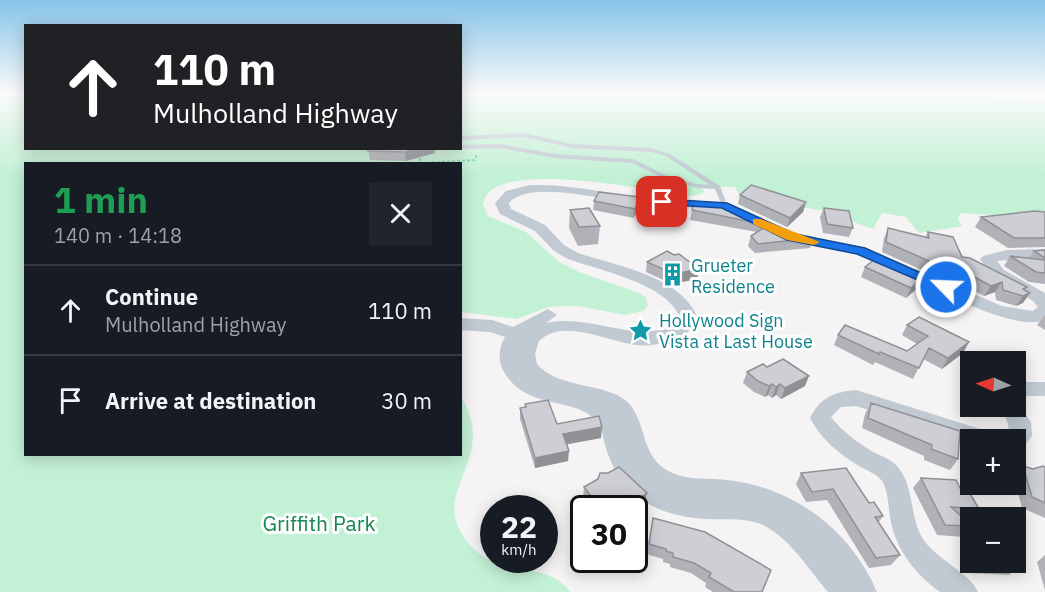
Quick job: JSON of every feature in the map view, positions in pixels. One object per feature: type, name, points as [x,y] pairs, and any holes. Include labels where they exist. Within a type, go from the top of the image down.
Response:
[{"type":"street","points":[[862,592],[856,576],[838,550],[809,523],[779,504],[753,495],[728,490],[678,487],[664,481],[648,470],[639,458],[626,415],[619,406],[604,397],[546,382],[530,370],[525,358],[527,346],[535,334],[555,326],[583,327],[650,339],[681,330],[688,316],[684,306],[666,288],[565,252],[540,228],[505,211],[502,203],[508,195],[529,189],[553,189],[644,201],[724,205],[800,240],[867,253],[998,311],[1036,317],[1045,310]]},
{"type":"street","points":[[1045,253],[1007,254],[988,259],[995,271],[1027,287],[1041,297],[1045,304]]},
{"type":"street","points":[[1027,287],[1045,289]]},
{"type":"street","points":[[548,315],[533,321],[515,334],[509,353],[515,373],[540,393],[590,406],[601,412],[614,431],[620,458],[627,470],[649,492],[679,506],[711,510],[742,509],[771,517],[799,538],[847,592]]},
{"type":"street","points":[[462,324],[492,326],[515,334]]},
{"type":"street","points":[[1026,389],[1045,389]]},
{"type":"street","points":[[960,431],[856,398],[835,399],[825,406],[820,417],[828,430],[845,445],[888,472],[898,494],[904,526],[913,549],[937,575],[964,592]]},
{"type":"lane","points":[[462,138],[524,135],[572,146],[651,150],[668,155],[718,187],[724,205]]},
{"type":"lane","points":[[462,147],[496,146],[555,156],[633,161],[667,178],[698,186],[718,187]]},
{"type":"path","points":[[454,162],[475,160],[480,150],[496,146]]},
{"type":"path","points":[[421,150],[419,158],[422,162]]},
{"type":"green space","name":"Griffith Park","points":[[0,121],[24,121],[24,150],[462,150],[462,121],[1045,121],[1045,218],[960,213],[958,219],[962,226],[919,233],[906,217],[882,213],[873,229],[820,210],[741,198],[735,187],[701,186],[704,192],[688,196],[620,185],[561,179],[533,179],[508,183],[490,191],[483,205],[488,216],[526,232],[559,262],[579,272],[639,293],[646,298],[648,305],[644,311],[625,315],[578,306],[549,307],[516,319],[462,312],[462,162],[24,162],[24,456],[462,456],[462,399],[470,418],[473,436],[471,453],[456,498],[455,513],[459,529],[471,547],[480,554],[480,573],[538,573],[559,581],[570,592],[0,592]]},
{"type":"building","points":[[368,150],[412,150],[405,152]]},
{"type":"building","points":[[751,185],[806,202],[790,218],[740,195]]},
{"type":"building","points":[[599,192],[640,197],[635,209],[594,201]]},
{"type":"building","points":[[694,201],[727,207],[729,205],[788,232],[813,238],[758,244],[751,236],[768,225],[692,210]]},
{"type":"building","points":[[589,208],[600,226],[579,227],[570,210]]},
{"type":"building","points":[[824,208],[849,211],[853,228],[827,224]]},
{"type":"building","points":[[1045,212],[1045,238],[1014,238],[981,217]]},
{"type":"building","points":[[888,228],[929,238],[928,232],[953,237],[962,257],[970,258],[1027,287],[1023,289],[1030,293],[1023,296],[1003,290],[1002,282],[991,286],[943,260],[938,265],[886,242]]},
{"type":"building","points":[[1045,250],[1045,258],[1034,251]]},
{"type":"building","points":[[667,251],[674,255],[679,254],[699,269],[674,274],[647,262]]},
{"type":"building","points":[[880,255],[926,275],[911,288],[865,267]]},
{"type":"building","points":[[1010,256],[1045,260],[1045,273],[1036,272]]},
{"type":"building","points":[[919,317],[969,342],[948,358],[929,348],[919,368],[880,352],[879,354],[838,335],[845,325],[907,351],[928,336],[907,325]]},
{"type":"building","points":[[783,359],[809,376],[785,388],[780,384],[776,387],[772,384],[769,386],[747,372],[763,364],[767,367]]},
{"type":"building","points":[[548,400],[557,424],[599,416],[602,427],[563,434],[569,451],[535,458],[520,408],[526,407],[525,404]]},
{"type":"building","points":[[871,403],[960,431],[958,459],[931,449],[932,445],[868,418]]},
{"type":"building","points":[[1043,466],[1045,467],[1045,503],[1032,497],[1026,476],[1026,467],[1033,469]]},
{"type":"building","points":[[619,467],[647,493],[644,495],[590,495],[584,487],[598,479],[600,473],[608,473]]},
{"type":"building","points":[[846,468],[869,503],[874,502],[883,516],[875,517],[900,555],[876,558],[833,489],[812,492],[801,473]]},
{"type":"building","points":[[921,478],[956,480],[960,488],[960,495],[971,495],[978,507],[951,507],[960,515],[960,526],[945,525]]},
{"type":"building","points":[[653,518],[705,532],[771,570],[762,592],[734,592],[709,577],[711,573],[694,563],[673,557],[673,553],[666,549],[649,544]]},
{"type":"slow traffic","points":[[757,221],[782,234],[814,242]]},
{"type":"place","name":"Grueter Residence","points":[[673,275]]},
{"type":"place","name":"Hollywood Sign Vista at Last House","points":[[641,330]]},
{"type":"route","points":[[662,202],[724,205],[782,234],[861,251],[946,287]]}]
